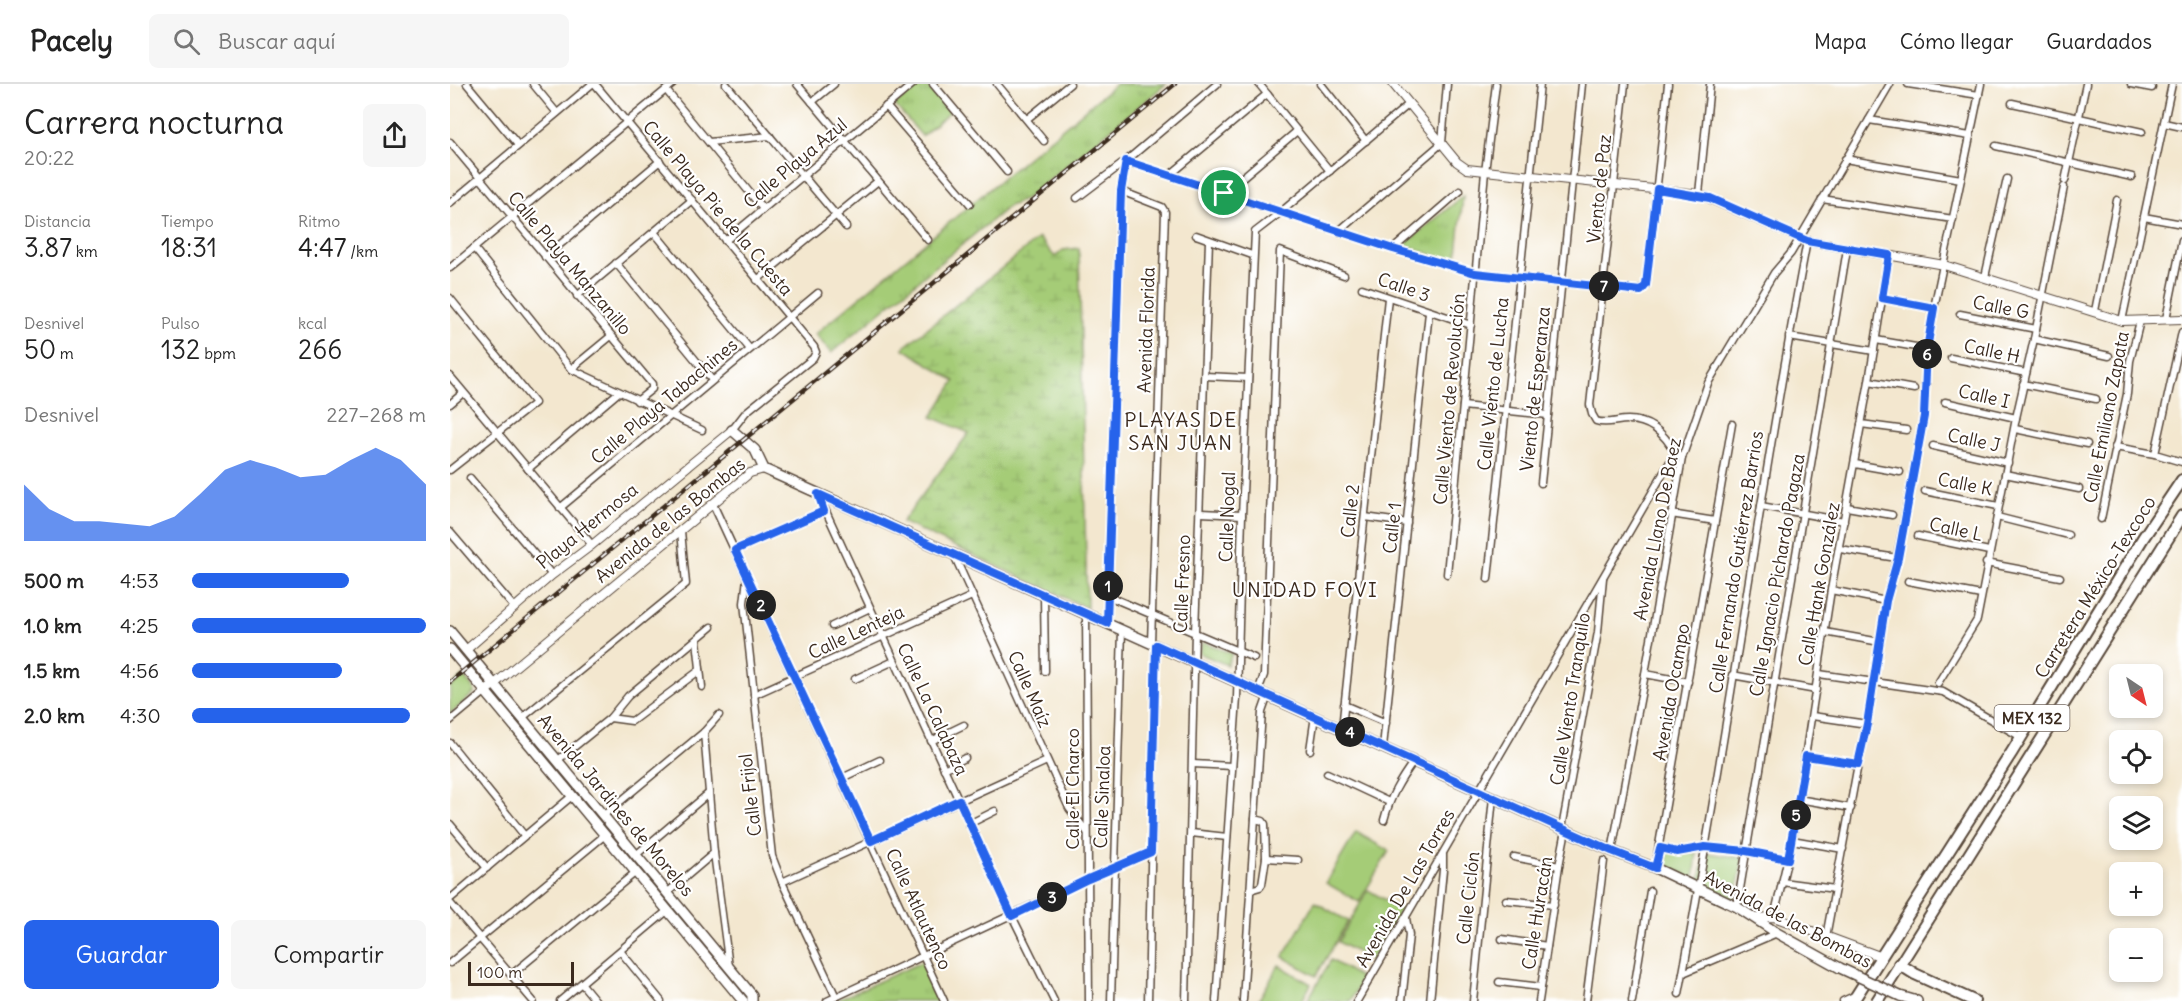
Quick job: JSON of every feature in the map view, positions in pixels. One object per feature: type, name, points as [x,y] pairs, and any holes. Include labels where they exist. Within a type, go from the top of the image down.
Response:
[{"type":"highway","name":"Carretera México-Texcoco","points":[[1882,957],[2063,670],[2143,538],[2182,480]]},
{"type":"highway","name":"Carretera México-Texcoco","points":[[1899,964],[2182,516]]},
{"type":"highway","points":[[2063,670],[2063,675],[2067,680],[2078,679]]},
{"type":"highway","points":[[2053,686],[2058,683],[2064,684],[2069,694]]},
{"type":"highway","name":"MEX 132","points":[[1855,998],[1882,957]]},
{"type":"highway","points":[[1899,964],[1915,974],[1974,1001]]},
{"type":"highway","name":"MEX 132","points":[[1876,1001],[1899,964]]},
{"type":"main road","points":[[732,430],[755,450],[764,469]]},
{"type":"main road","name":"Avenida de las Bombas","points":[[764,469],[1612,851],[1655,868],[1737,907],[1777,933],[1840,968],[1900,996],[1917,1001]]},
{"type":"main road","name":"Avenida Jardines de Morelos","points":[[450,631],[752,994],[752,1001]]},
{"type":"main road","name":"Avenida Jardines de Morelos","points":[[450,649],[453,660],[486,692],[743,1001]]},
{"type":"main road","points":[[621,855],[634,850]]},
{"type":"street","points":[[467,84],[518,145]]},
{"type":"street","points":[[533,84],[557,113]]},
{"type":"street","points":[[450,203],[593,84]]},
{"type":"street","name":"Calle Playa Pie de la Cuesta","points":[[593,84],[814,346],[816,352]]},
{"type":"street","points":[[450,268],[673,84]]},
{"type":"street","points":[[726,84],[846,227]]},
{"type":"street","points":[[797,84],[928,240]]},
{"type":"street","points":[[812,102],[834,84]]},
{"type":"street","name":"Calle Playa Azul","points":[[725,241],[913,84]]},
{"type":"street","points":[[933,84],[1007,172]]},
{"type":"street","points":[[997,84],[1044,141]]},
{"type":"street","points":[[1027,119],[1070,84]]},
{"type":"street","points":[[1077,198],[1126,161],[1217,84]]},
{"type":"street","points":[[1259,84],[1330,171]]},
{"type":"street","points":[[1321,84],[1366,141]]},
{"type":"street","points":[[1393,84],[1461,166],[1485,172],[1699,194],[1803,239],[1847,249],[1944,265],[2122,321],[2182,319]]},
{"type":"street","points":[[1339,231],[1442,144],[1447,84]]},
{"type":"street","name":"Calle Viento de Revolución","points":[[1447,574],[1485,172],[1496,84]]},
{"type":"street","name":"Calle Viento de Lucha","points":[[1488,579],[1540,84]]},
{"type":"street","name":"Viento de Esperanza","points":[[1541,483],[1582,84]]},
{"type":"street","name":"Viento de Paz","points":[[1625,84],[1590,405],[1596,421],[1604,424],[1629,420],[1645,423],[1659,430],[1675,453]]},
{"type":"street","points":[[1126,161],[1393,249],[1475,273],[1638,291],[1646,285],[1668,84]]},
{"type":"street","points":[[1699,194],[1710,84]]},
{"type":"street","name":"Avenida Llano De Baez","points":[[1612,851],[1682,458],[1708,383],[1774,273],[1803,239],[1822,199],[1890,84]]},
{"type":"street","points":[[1908,84],[1979,95]]},
{"type":"street","points":[[1826,937],[1867,724],[1886,601],[1898,558],[1924,416],[1927,349],[1934,308],[1981,84]]},
{"type":"street","points":[[1938,683],[1974,625],[2086,84]]},
{"type":"street","points":[[2132,84],[2152,88]]},
{"type":"street","points":[[2122,321],[2172,84]]},
{"type":"street","points":[[666,90],[763,209]]},
{"type":"street","points":[[1170,175],[1267,94]]},
{"type":"street","points":[[2012,103],[2142,132]]},
{"type":"street","name":"Calle Nogal","points":[[1216,1001],[1237,681],[1252,255],[1255,232],[1409,104]]},
{"type":"street","points":[[886,106],[970,204]]},
{"type":"street","points":[[1869,120],[1970,136]]},
{"type":"street","points":[[2164,123],[2182,127]]},
{"type":"street","points":[[1224,193],[1297,131]]},
{"type":"street","points":[[709,142],[770,136]]},
{"type":"street","name":"Calle Playa Manzanillo","points":[[450,142],[652,384],[652,389],[637,401]]},
{"type":"street","points":[[1996,146],[2132,177]]},
{"type":"street","points":[[1845,159],[1961,179]]},
{"type":"street","points":[[545,257],[660,161]]},
{"type":"street","points":[[1107,623],[1121,191],[1126,161]]},
{"type":"street","points":[[1985,277],[2007,179]]},
{"type":"street","points":[[758,280],[878,181]]},
{"type":"street","name":"Avenida Florida","points":[[1121,191],[1162,207],[1165,212],[1152,614],[1154,644],[1148,1001]]},
{"type":"street","points":[[1393,249],[1460,191]]},
{"type":"street","points":[[1822,199],[1953,219]]},
{"type":"street","points":[[577,296],[692,200]]},
{"type":"street","points":[[2095,312],[2117,200]]},
{"type":"street","points":[[2144,217],[2182,224]]},
{"type":"street","points":[[654,232],[749,348]]},
{"type":"street","points":[[1196,235],[1252,255]]},
{"type":"street","name":"Calle Fernando Gutiérrez Barrios","points":[[1679,994],[1789,337],[1803,239]]},
{"type":"street","points":[[2166,319],[2182,240]]},
{"type":"street","name":"Calle Fresno","points":[[1186,1001],[1195,632],[1209,241]]},
{"type":"street","points":[[474,248],[571,369],[702,430]]},
{"type":"street","name":"Calle Ignacio Pichardo Pagaza","points":[[1737,907],[1847,249]]},
{"type":"street","points":[[1258,691],[1264,675],[1280,251],[1344,275]]},
{"type":"street","name":"Calle Hank González","points":[[1774,917],[1792,840],[1831,590],[1855,464],[1889,255]]},
{"type":"street","points":[[616,263],[712,380]]},
{"type":"street","name":"Calle 3","points":[[1362,288],[1471,325]]},
{"type":"street","name":"Calle Playa Tabachines","points":[[560,508],[749,348],[818,293]]},
{"type":"street","points":[[450,298],[535,403],[450,470]]},
{"type":"street","name":"Calle 2","points":[[1342,728],[1388,298]]},
{"type":"street","points":[[1882,298],[1934,308]]},
{"type":"street","name":"Calle 1","points":[[1383,747],[1429,312]]},
{"type":"street","name":"Calle G","points":[[1960,314],[2036,329]]},
{"type":"street","name":"Calle Emiliano Zapata","points":[[2101,519],[2127,394],[2130,361],[2140,321]]},
{"type":"street","points":[[2155,454],[2182,332]]},
{"type":"street","points":[[571,369],[611,336]]},
{"type":"street","points":[[1789,337],[1874,351]]},
{"type":"street","points":[[2034,339],[2109,356]]},
{"type":"street","points":[[1876,340],[1927,349]]},
{"type":"street","name":"Playa Hermosa","points":[[466,650],[552,575],[732,430],[746,412],[813,358],[816,352]]},
{"type":"street","name":"Calle H","points":[[1951,358],[2026,373]]},
{"type":"street","points":[[450,376],[592,545]]},
{"type":"street","points":[[1205,376],[1248,378]]},
{"type":"street","points":[[1869,381],[1914,389]]},
{"type":"street","points":[[2023,384],[2096,399]]},
{"type":"street","points":[[528,470],[619,392]]},
{"type":"street","points":[[450,404],[463,393]]},
{"type":"street","name":"Calle I","points":[[1945,402],[2016,418]]},
{"type":"street","points":[[1463,406],[1548,415]]},
{"type":"street","name":"Avenida Ocampo","points":[[1655,868],[1732,424]]},
{"type":"street","points":[[1861,424],[1906,430]]},
{"type":"street","points":[[2014,429],[2087,444]]},
{"type":"street","name":"Calle J","points":[[1933,447],[2008,463]]},
{"type":"street","points":[[2115,447],[2155,454],[2182,462]]},
{"type":"street","points":[[1675,453],[1682,458]]},
{"type":"street","name":"Avenida De Las Torres","points":[[1356,1001],[1675,453]]},
{"type":"street","points":[[1855,464],[1900,472]]},
{"type":"street","name":"Avenida de las Bombas","points":[[450,721],[750,473],[764,469]]},
{"type":"street","points":[[2005,474],[2079,489]]},
{"type":"street","points":[[470,478],[552,575]]},
{"type":"street","name":"Calle K","points":[[1925,491],[1998,506]]},
{"type":"street","name":"Calle La Calabaza","points":[[818,494],[969,824],[1054,1001]]},
{"type":"street","name":"Calle Atlautenco","points":[[714,504],[945,1001]]},
{"type":"street","points":[[1761,506],[1844,521]]},
{"type":"street","points":[[1847,507],[1892,515]]},
{"type":"street","points":[[735,550],[824,511]]},
{"type":"street","points":[[1200,513],[1242,515]]},
{"type":"street","points":[[1671,514],[1715,521]]},
{"type":"street","points":[[1365,517],[1407,523]]},
{"type":"street","points":[[1997,517],[2068,535]]},
{"type":"street","points":[[522,718],[686,584],[681,531]]},
{"type":"street","points":[[450,532],[514,607]]},
{"type":"street","name":"Calle L","points":[[1918,536],[1989,551]]},
{"type":"street","points":[[1840,549],[1898,558]]},
{"type":"street","name":"Calle Maíz","points":[[954,555],[1069,808],[1086,832]]},
{"type":"street","points":[[1986,563],[2060,577]]},
{"type":"street","name":"Calle Viento Tranquilo","points":[[1564,829],[1598,632],[1604,574]]},
{"type":"street","name":"Calle Frijol","points":[[748,577],[744,603],[772,856],[836,997]]},
{"type":"street","points":[[1908,581],[1981,595]]},
{"type":"street","points":[[1831,590],[1886,601]]},
{"type":"street","name":"Calle Lenteja","points":[[754,695],[972,596]]},
{"type":"street","points":[[1044,596],[1045,671]]},
{"type":"street","points":[[1108,596],[1254,657]]},
{"type":"street","points":[[832,626],[870,608]]},
{"type":"street","name":"Calle El Charco","points":[[1086,613],[1089,1001]]},
{"type":"street","points":[[558,760],[610,718],[627,696],[711,627]]},
{"type":"street","name":"Calle Sinaloa","points":[[1111,1001],[1122,630]]},
{"type":"street","points":[[1825,632],[1880,642]]},
{"type":"street","points":[[697,640],[702,687]]},
{"type":"street","points":[[855,679],[894,661]]},
{"type":"street","points":[[610,718],[632,721],[700,670]]},
{"type":"street","points":[[1645,674],[1688,682]]},
{"type":"street","points":[[1819,674],[1943,692],[2021,737]]},
{"type":"street","points":[[1732,675],[1816,690]]},
{"type":"street","points":[[1243,1000],[1262,712],[1268,695]]},
{"type":"street","points":[[1344,705],[1386,723]]},
{"type":"street","points":[[604,815],[704,732],[719,715]]},
{"type":"street","points":[[1310,750],[1315,716]]},
{"type":"street","points":[[1812,716],[1867,724]]},
{"type":"street","points":[[931,741],[964,725]]},
{"type":"street","points":[[704,732],[714,853],[729,967]]},
{"type":"street","points":[[450,743],[524,835]]},
{"type":"street","points":[[1806,756],[1858,764]]},
{"type":"street","points":[[944,769],[965,758]]},
{"type":"street","points":[[842,778],[880,760]]},
{"type":"street","points":[[782,882],[1047,761]]},
{"type":"street","points":[[1384,820],[1397,784],[1414,761]]},
{"type":"street","points":[[1193,764],[1232,766]]},
{"type":"street","points":[[1327,773],[1389,802]]},
{"type":"street","points":[[634,850],[709,793]]},
{"type":"street","points":[[532,1001],[450,901],[486,867],[572,796]]},
{"type":"street","name":"Calle Ciclón","points":[[1473,1001],[1493,797]]},
{"type":"street","points":[[1798,800],[1851,808]]},
{"type":"street","points":[[969,824],[995,811]]},
{"type":"street","points":[[1250,890],[1262,884],[1266,858],[1265,824],[1255,819]]},
{"type":"street","points":[[450,824],[486,867]]},
{"type":"street","name":"Calle Huracán","points":[[1539,1001],[1564,829]]},
{"type":"street","points":[[1191,833],[1227,837]]},
{"type":"street","points":[[450,963],[605,835]]},
{"type":"street","points":[[1792,840],[1843,849]]},
{"type":"street","points":[[1660,848],[1677,852],[1705,847],[1746,851],[1788,859]]},
{"type":"street","points":[[827,1001],[1151,852]]},
{"type":"street","points":[[668,892],[714,853]]},
{"type":"street","points":[[1430,1001],[1443,855]]},
{"type":"street","points":[[1514,857],[1559,866]]},
{"type":"street","points":[[1266,858],[1298,860]]},
{"type":"street","points":[[1586,1001],[1604,861]]},
{"type":"street","points":[[511,975],[636,872]]},
{"type":"street","points":[[1782,882],[1835,889]]},
{"type":"street","points":[[1632,1001],[1650,891]]},
{"type":"street","points":[[1506,900],[1554,905]]},
{"type":"street","points":[[560,1001],[667,911]]},
{"type":"street","points":[[1755,918],[1774,917],[1882,957]]},
{"type":"street","points":[[1402,1001],[1409,935],[1406,918]]},
{"type":"street","points":[[1683,973],[1777,933]]},
{"type":"street","points":[[1502,939],[1547,946]]},
{"type":"street","points":[[621,952],[662,1001]]},
{"type":"street","points":[[1499,982],[1541,987]]},
{"type":"street","points":[[582,984],[596,1001]]},
{"type":"street","points":[[1843,1001],[1855,998]]},
{"type":"green space","points":[[920,84],[926,84],[950,112],[922,136],[895,105]]},
{"type":"green space","points":[[1116,84],[1166,84],[1024,200],[1009,206],[831,353],[815,334]]},
{"type":"green space","points":[[1463,196],[1456,263],[1404,245]]},
{"type":"green space","points":[[1039,238],[1055,257],[1063,250],[1079,248],[1087,608],[902,522],[969,433],[932,417],[955,381],[903,348]]},
{"type":"green space","points":[[1203,642],[1232,654],[1227,665],[1199,653]]},
{"type":"green space","points":[[463,676],[474,689],[474,693],[450,714],[450,687]]},
{"type":"green space","points":[[1356,832],[1389,851],[1359,902],[1326,883]]},
{"type":"green space","points":[[1666,850],[1697,853],[1694,880],[1664,869]]},
{"type":"green space","points":[[1706,853],[1743,858],[1735,900],[1699,882]]},
{"type":"green space","points":[[1368,890],[1401,909],[1371,960],[1338,942]]},
{"type":"green space","points":[[1315,902],[1348,921],[1316,976],[1283,957]]},
{"type":"green space","points":[[1331,960],[1363,979],[1350,1001],[1307,1001]]},
{"type":"green space","points":[[922,962],[940,1001],[835,1001]]},
{"type":"green space","points":[[1279,965],[1311,984],[1302,1001],[1258,1001]]},
{"type":"railway","points":[[450,682],[1175,84]]},
{"type":"district","name":"PLAYAS DE SAN JUAN","points":[[1181,430]]},
{"type":"district","name":"UNIDAD FOVI","points":[[1305,589]]},
{"type":"route","points":[[1126,161],[1224,193],[1393,249],[1475,273],[1638,291],[1646,285],[1657,189],[1699,194],[1807,241],[1889,255],[1882,298],[1934,308],[1927,349],[1924,416],[1898,558],[1886,601],[1867,724],[1858,764],[1806,756],[1788,859],[1746,851],[1705,847],[1677,852],[1660,848],[1655,868],[1612,851],[1156,645],[1151,852],[1088,879],[1012,916],[959,800],[871,841],[735,550],[824,511],[818,494],[1107,623],[1121,191],[1126,161]]}]
